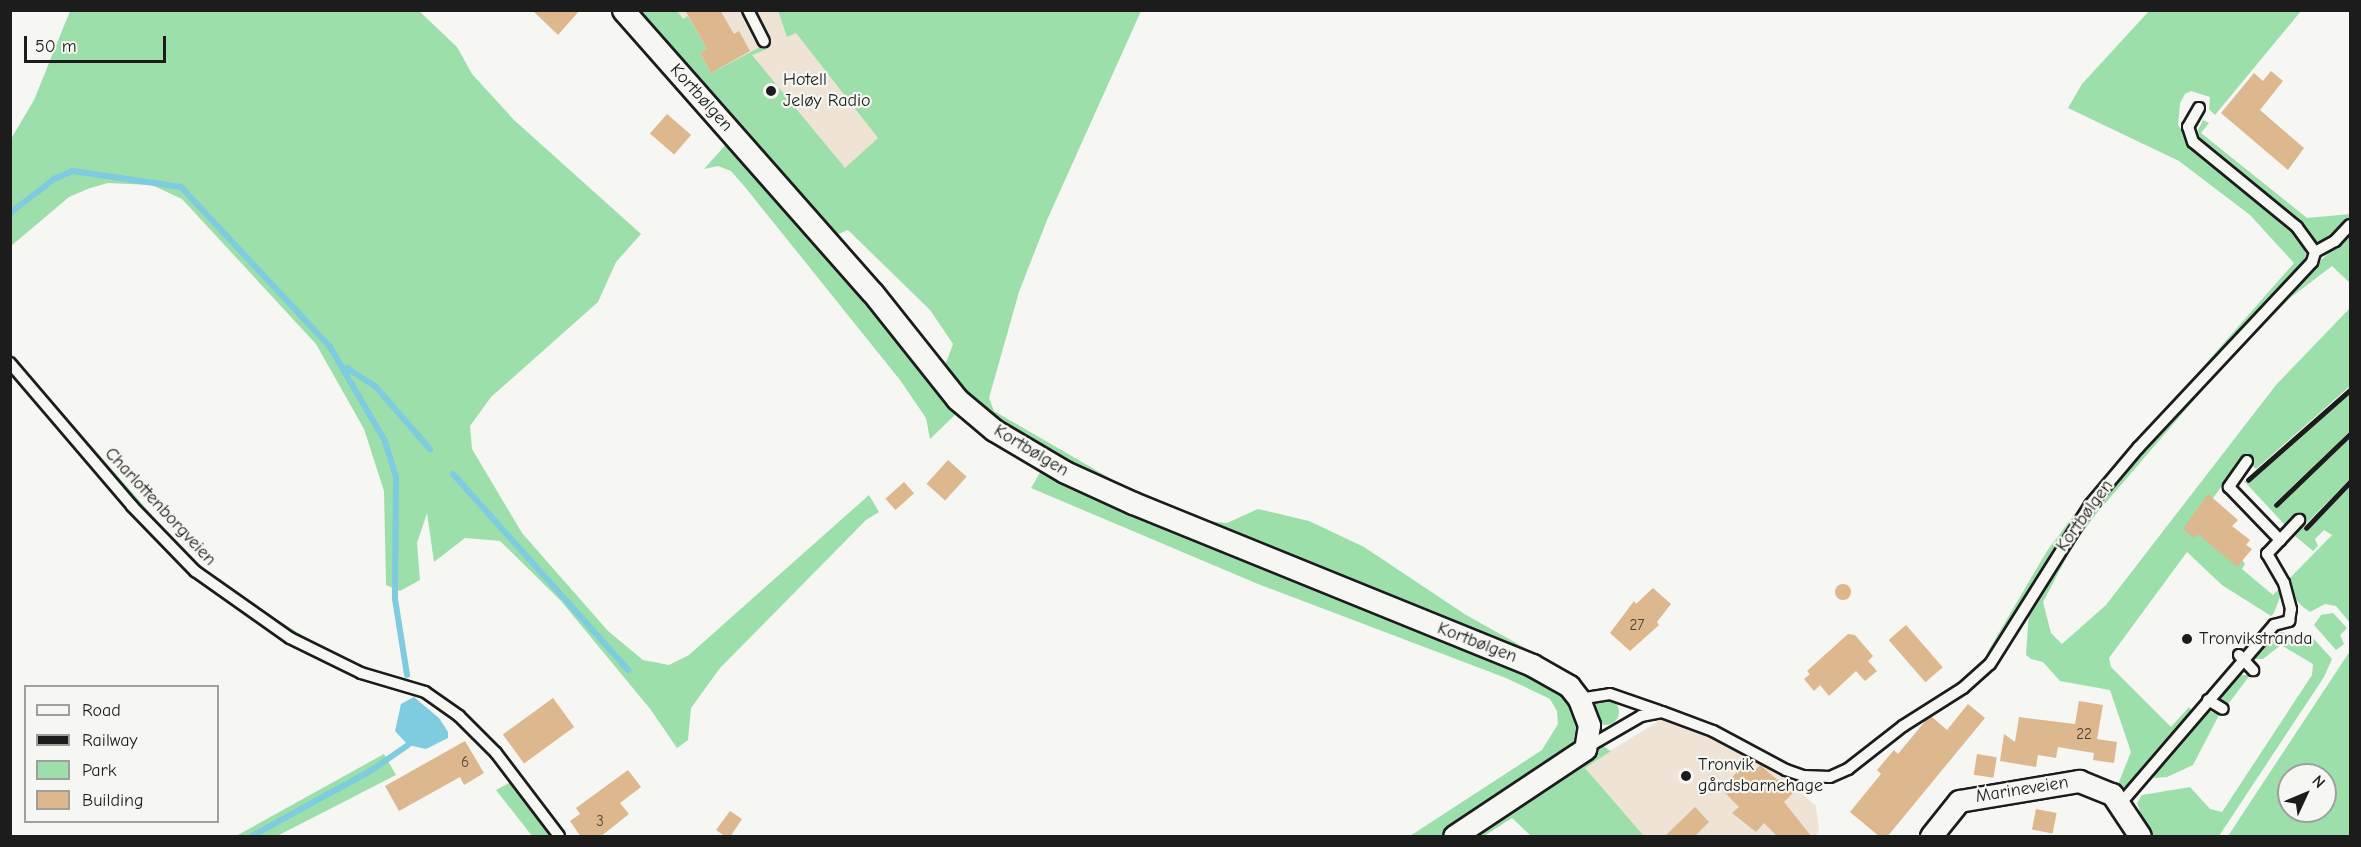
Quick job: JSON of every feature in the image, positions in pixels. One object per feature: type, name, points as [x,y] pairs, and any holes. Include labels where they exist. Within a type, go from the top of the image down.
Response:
[{"type":"street","name":"Kortbølgen","points":[[623,10],[872,292],[957,399],[994,430],[1065,472],[1133,503],[1556,676],[1579,699],[1589,725],[1586,748]]},
{"type":"street","points":[[1454,837],[1586,748]]},
{"type":"street","name":"Marineveien","points":[[1931,837],[1959,801],[1981,795],[2079,781],[2098,786],[2121,803],[2140,837]]},
{"type":"lane","points":[[748,10],[765,41]]},
{"type":"lane","points":[[2199,108],[2188,127],[2193,142],[2297,227],[2315,252],[2335,241],[2350,225]]},
{"type":"lane","name":"Kortbølgen","points":[[1579,699],[1610,694],[1713,731],[1786,770],[1821,778],[1848,769],[1903,726],[1963,688],[2001,650],[2063,542],[2090,505],[2176,406],[2304,271],[2315,252]]},
{"type":"lane","name":"Charlottenborgveien","points":[[10,363],[132,506],[195,571],[290,638],[362,673],[424,692],[459,716],[496,753],[559,837]]},
{"type":"lane","points":[[2247,461],[2229,487],[2280,540]]},
{"type":"lane","points":[[2121,803],[2271,622],[2289,621],[2291,609],[2284,583],[2267,554],[2299,520]]},
{"type":"lane","points":[[2242,657],[2253,670]]},
{"type":"lane","points":[[2208,696],[2223,710]]},
{"type":"lane","points":[[1586,748],[1641,716],[1662,712]]},
{"type":"shaded area","name":"Hotell Jeløy Radio","points":[[626,11],[778,11],[787,36],[796,33],[879,138],[845,169],[851,177]]},
{"type":"shaded area","name":"Tronvik gårdsbarnehage","points":[[1662,719],[1695,728],[1776,770],[1816,806],[1819,833],[1814,836],[1644,836],[1584,767]]},
{"type":"green space","points":[[70,11],[419,11],[457,47],[472,74],[514,120],[641,234],[616,262],[598,302],[491,397],[470,426],[472,449],[522,533],[608,631],[643,660],[669,665],[689,655],[869,495],[879,512],[866,520],[720,668],[691,708],[688,740],[677,748],[651,710],[561,601],[500,541],[465,538],[434,562],[427,513],[417,543],[420,580],[400,591],[386,585],[384,491],[364,429],[316,344],[182,199],[152,185],[108,183],[69,197],[11,246],[11,139],[34,100]]},
{"type":"green space","points":[[626,11],[677,11],[683,19],[688,16],[707,49],[700,53],[711,73],[764,45],[767,49],[752,55],[845,168],[878,138],[796,33],[787,37],[778,11],[1141,11],[1047,220],[1019,292],[989,398],[994,411],[1113,480],[1207,521],[1227,523],[1258,509],[1309,521],[1364,547],[1466,615],[1536,654],[1531,659],[1136,499],[987,418],[944,368],[953,344],[930,310],[848,230],[831,237]]},
{"type":"green space","points":[[2149,11],[2301,11],[2215,115],[2209,109],[2210,97],[2191,91],[2185,94],[2180,103],[2178,125],[2203,159],[2288,225],[2300,239],[2306,255],[2302,265],[2156,421],[2087,501],[2051,553],[1991,656],[1987,653],[2047,551],[2080,507],[2294,263],[2250,215],[2179,161],[2068,108],[2082,84]]},
{"type":"green space","points":[[2203,120],[2209,123],[2201,133],[2307,218],[2350,214],[2350,220],[2338,235],[2320,244],[2314,243],[2200,141],[2196,134]]},
{"type":"green space","points":[[729,141],[960,410],[930,439],[926,418],[900,380],[745,187],[731,171],[718,166],[704,169]]},
{"type":"green space","points":[[2350,234],[2350,283],[2332,266],[2290,298],[2218,372],[2096,514],[2073,545],[2043,602],[2051,633],[2062,644],[2106,605],[2276,385],[2350,308],[2350,386],[2256,469],[2243,457],[2205,509],[2245,564],[2242,569],[2273,595],[2281,587],[2283,589],[2274,613],[2271,616],[2222,585],[2187,552],[2109,658],[2111,667],[2171,727],[2189,707],[2192,711],[2128,786],[2117,787],[2131,752],[2110,690],[2060,681],[2043,662],[2026,655],[2029,612],[2067,545],[2130,464],[2312,268]]},
{"type":"green space","points":[[10,353],[180,547],[219,584],[328,651],[309,645],[209,578],[122,489]]},
{"type":"green space","points":[[2350,394],[2350,431],[2274,504],[2278,506],[2350,438],[2350,479],[2307,523],[2297,513],[2285,525],[2244,481],[2249,482]]},
{"type":"green space","points":[[1044,466],[1566,690],[1582,720],[1577,746],[1442,836],[1410,836],[1542,750],[1558,724],[1557,711],[1550,699],[1506,678],[1258,584],[1031,488]]},
{"type":"green space","points":[[2350,486],[2350,623],[2336,606],[2325,604],[2310,612],[2303,607],[2296,600],[2289,579],[2332,535],[2324,530],[2315,539],[2318,546],[2313,551],[2295,536],[2303,527],[2308,530]]},
{"type":"green space","points":[[2333,613],[2347,628],[2340,635],[2344,644],[2336,650],[2314,625],[2321,615]]},
{"type":"green space","points":[[2281,632],[2314,639],[2332,659],[2324,677],[2219,836],[2149,836],[2137,803],[2142,795],[2190,787],[2210,809],[2222,812],[2312,675],[2313,664],[2281,645],[2263,659],[2253,659],[2267,642]]},
{"type":"green space","points":[[2350,651],[2350,836],[2228,836]]},
{"type":"green space","points":[[2241,675],[2250,675],[2229,703],[2221,700],[2225,690]]},
{"type":"green space","points":[[1606,699],[1616,702],[1619,712],[1616,722],[1606,725],[1596,722],[1593,712],[1596,702]]},
{"type":"green space","points":[[2209,711],[2219,715],[2193,765],[2167,777],[2153,778],[2192,725]]},
{"type":"green space","points":[[1601,745],[1611,751],[1585,768],[1644,836],[1531,836],[1512,818],[1484,836],[1461,836]]},
{"type":"green space","points":[[384,754],[396,775],[277,836],[236,836]]},
{"type":"green space","points":[[511,782],[553,836],[532,836],[496,790]]},
{"type":"water","points":[[414,697],[439,718],[448,732],[448,738],[426,749],[408,745],[395,731],[401,704]]},
{"type":"building","points":[[532,10],[580,10],[558,35]]},
{"type":"building","points":[[685,10],[720,10],[734,34],[739,31],[750,51],[711,73],[700,53],[707,49]]},
{"type":"building","points":[[2271,71],[2283,81],[2260,110],[2304,148],[2288,170],[2221,113],[2254,73],[2263,81]]},
{"type":"building","points":[[667,114],[691,135],[674,155],[650,134]]},
{"type":"building","points":[[948,460],[967,477],[945,501],[927,484]]},
{"type":"building","points":[[904,482],[914,493],[895,510],[885,499]]},
{"type":"building","points":[[2208,494],[2238,520],[2232,526],[2250,540],[2246,545],[2252,549],[2237,567],[2198,534],[2194,538],[2183,529]]},
{"type":"building","points":[[1843,584],[1851,592],[1843,600],[1835,592]]},
{"type":"building","points":[[1653,588],[1671,604],[1657,622],[1659,625],[1630,651],[1610,633],[1634,601],[1636,604]]},
{"type":"building","points":[[1906,625],[1943,667],[1925,682],[1889,640]]},
{"type":"building","points":[[1848,634],[1855,635],[1873,656],[1868,661],[1877,671],[1865,681],[1856,671],[1829,696],[1820,685],[1814,691],[1804,679],[1810,674],[1807,671]]},
{"type":"building","points":[[553,698],[574,727],[524,764],[503,734]]},
{"type":"building","points":[[2079,701],[2103,705],[2097,739],[2117,742],[2114,763],[2093,760],[2094,753],[2058,747],[2056,758],[2038,755],[2036,767],[2000,761],[2004,734],[2015,742],[2019,717],[2075,724]]},
{"type":"building","points":[[1968,704],[1985,718],[1887,837],[1880,837],[1850,812],[1881,774],[1877,770],[1894,750],[1898,754],[1926,720],[1932,717],[1947,730]]},
{"type":"building","points":[[465,741],[484,773],[464,785],[460,777],[399,811],[385,786]]},
{"type":"building","points":[[1977,754],[1997,757],[1993,778],[1974,775]]},
{"type":"building","points":[[1745,762],[1754,771],[1760,765],[1793,793],[1784,802],[1812,837],[1778,837],[1764,823],[1756,832],[1732,813],[1739,807],[1722,790]]},
{"type":"building","points":[[628,770],[641,787],[620,803],[629,814],[600,837],[581,837],[570,821],[580,814],[576,808]]},
{"type":"building","points":[[1695,807],[1709,822],[1694,837],[1664,837]]},
{"type":"building","points":[[2036,809],[2057,813],[2053,834],[2032,830]]},
{"type":"building","points":[[730,811],[742,819],[730,837],[726,837],[716,830]]},
{"type":"waterway","points":[[10,213],[54,179],[73,171],[181,187],[330,347],[385,441],[396,476],[395,599],[407,675]]},
{"type":"waterway","points":[[347,368],[375,386],[430,449]]},
{"type":"waterway","points":[[453,474],[628,670]]},
{"type":"waterway","points":[[252,836],[372,770],[408,745]]},
{"type":"railway","points":[[2248,480],[2350,390]]},
{"type":"railway","points":[[2276,505],[2350,434]]},
{"type":"railway","points":[[2306,528],[2350,482]]},
{"type":"place","name":"Hotell Jeløy Radio","points":[[771,91]]},
{"type":"place","name":"Tronvikstranda","points":[[2187,639]]},
{"type":"place","name":"Tronvik gårdsbarnehage","points":[[1686,776]]}]
